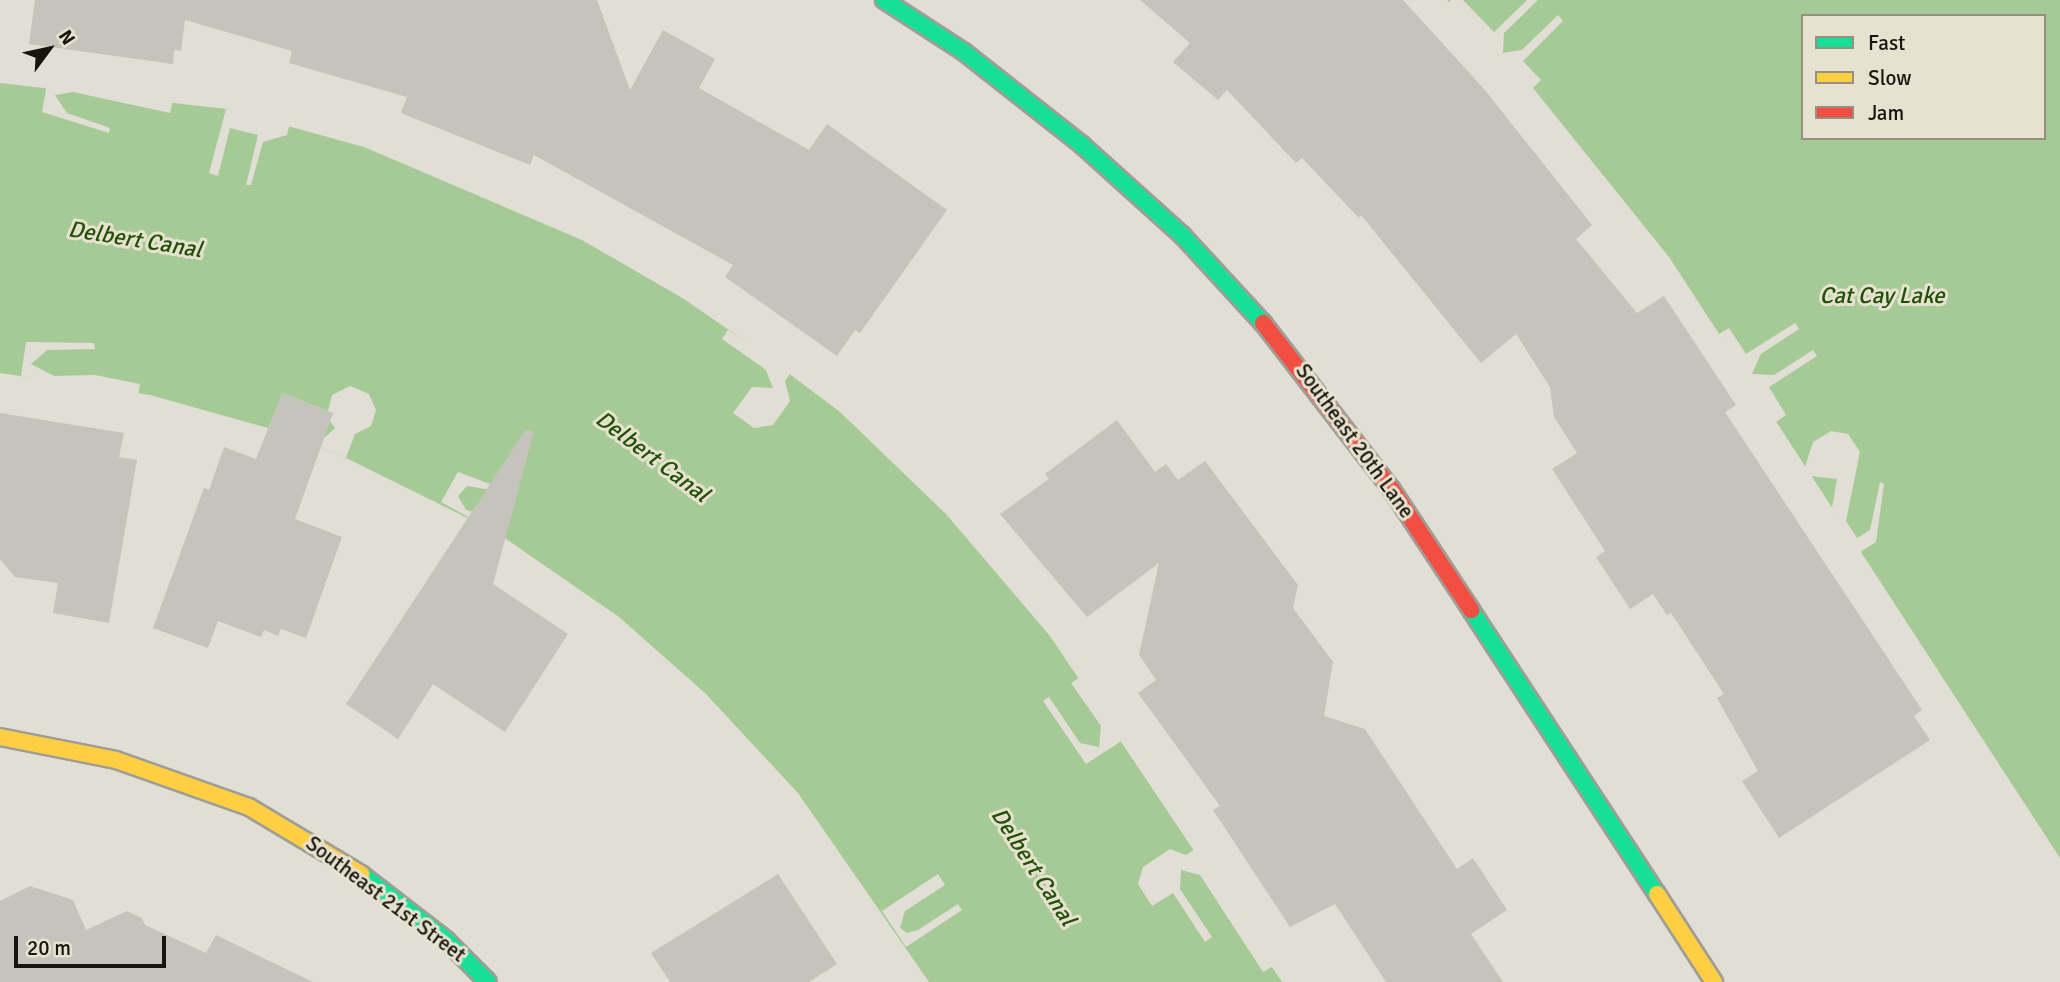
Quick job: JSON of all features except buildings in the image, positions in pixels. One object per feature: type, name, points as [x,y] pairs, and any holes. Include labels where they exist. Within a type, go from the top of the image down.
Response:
[{"type":"street","name":"Southeast 20th Lane","points":[[884,0],[964,52],[1082,145],[1192,245],[1283,344],[1392,490],[1714,982]]},
{"type":"street","name":"Southeast 21st Street","points":[[0,737],[135,765],[249,807],[356,871],[446,940],[488,982]]},
{"type":"water","name":"Cat Cay Lake","points":[[1447,0],[2060,0],[2060,858],[1669,257],[1533,88]]},
{"type":"water","name":"Delbert Canal","points":[[0,83],[226,109],[364,147],[582,240],[684,299],[755,348],[840,412],[946,514],[1050,636],[1282,982],[929,982],[798,793],[705,693],[619,617],[496,532],[346,458],[268,428],[150,395],[0,373]]},
{"type":"pier","points":[[1451,0],[1463,0],[1494,32],[1527,0],[1538,0],[1504,33],[1503,53],[1522,50],[1558,15],[1563,21],[1523,61],[1541,80],[1533,88],[1446,5]]},
{"type":"pier","points":[[47,84],[173,100],[170,113],[73,92],[55,95],[67,113],[110,128],[109,133],[42,112]]},
{"type":"pier","points":[[226,109],[290,123],[287,135],[263,142],[251,185],[246,185],[258,135],[230,128],[218,176],[209,173]]},
{"type":"pier","points":[[1795,323],[1799,329],[1761,354],[1752,374],[1774,375],[1813,350],[1817,356],[1769,387],[1786,415],[1776,422],[1764,410],[1719,334],[1729,328],[1746,354]]},
{"type":"pier","points":[[728,330],[792,371],[785,381],[790,401],[773,425],[754,428],[733,413],[752,387],[773,388],[766,370],[722,339]]},
{"type":"pier","points":[[26,342],[94,343],[95,349],[47,350],[31,364],[54,376],[95,375],[140,384],[138,397],[21,376]]},
{"type":"pier","points":[[350,386],[369,394],[376,410],[371,426],[355,434],[346,458],[268,428],[272,419],[322,440],[335,428],[327,417],[281,399],[282,393],[328,411],[332,395]]},
{"type":"pier","points":[[1831,431],[1848,434],[1860,452],[1846,521],[1857,538],[1870,530],[1880,482],[1884,484],[1876,542],[1860,552],[1832,508],[1837,479],[1811,476],[1805,467],[1813,442]]},
{"type":"pier","points":[[458,472],[517,494],[467,486],[458,496],[466,510],[510,521],[496,532],[441,502]]},
{"type":"pier","points":[[1082,676],[1123,740],[1086,764],[1043,701],[1049,697],[1080,743],[1099,747],[1101,726],[1071,683]]},
{"type":"pier","points":[[1198,847],[1275,965],[1263,972],[1200,875],[1181,870],[1180,889],[1212,937],[1205,942],[1173,893],[1152,906],[1138,884],[1143,867],[1170,849],[1186,855]]},
{"type":"pier","points":[[938,874],[945,885],[905,911],[900,928],[907,933],[918,930],[958,904],[962,910],[906,947],[882,911]]},
{"type":"traffic: fast","points":[[884,0],[964,52],[1082,145],[1182,235],[1263,323]]},
{"type":"traffic: fast","points":[[1471,610],[1657,894]]},
{"type":"traffic: fast","points":[[361,874],[446,940],[488,982]]},
{"type":"traffic: slow","points":[[0,737],[116,760],[249,807],[361,874]]},
{"type":"traffic: slow","points":[[1657,894],[1714,982]]},
{"type":"traffic: jam","points":[[1263,323],[1392,490],[1471,610]]}]
